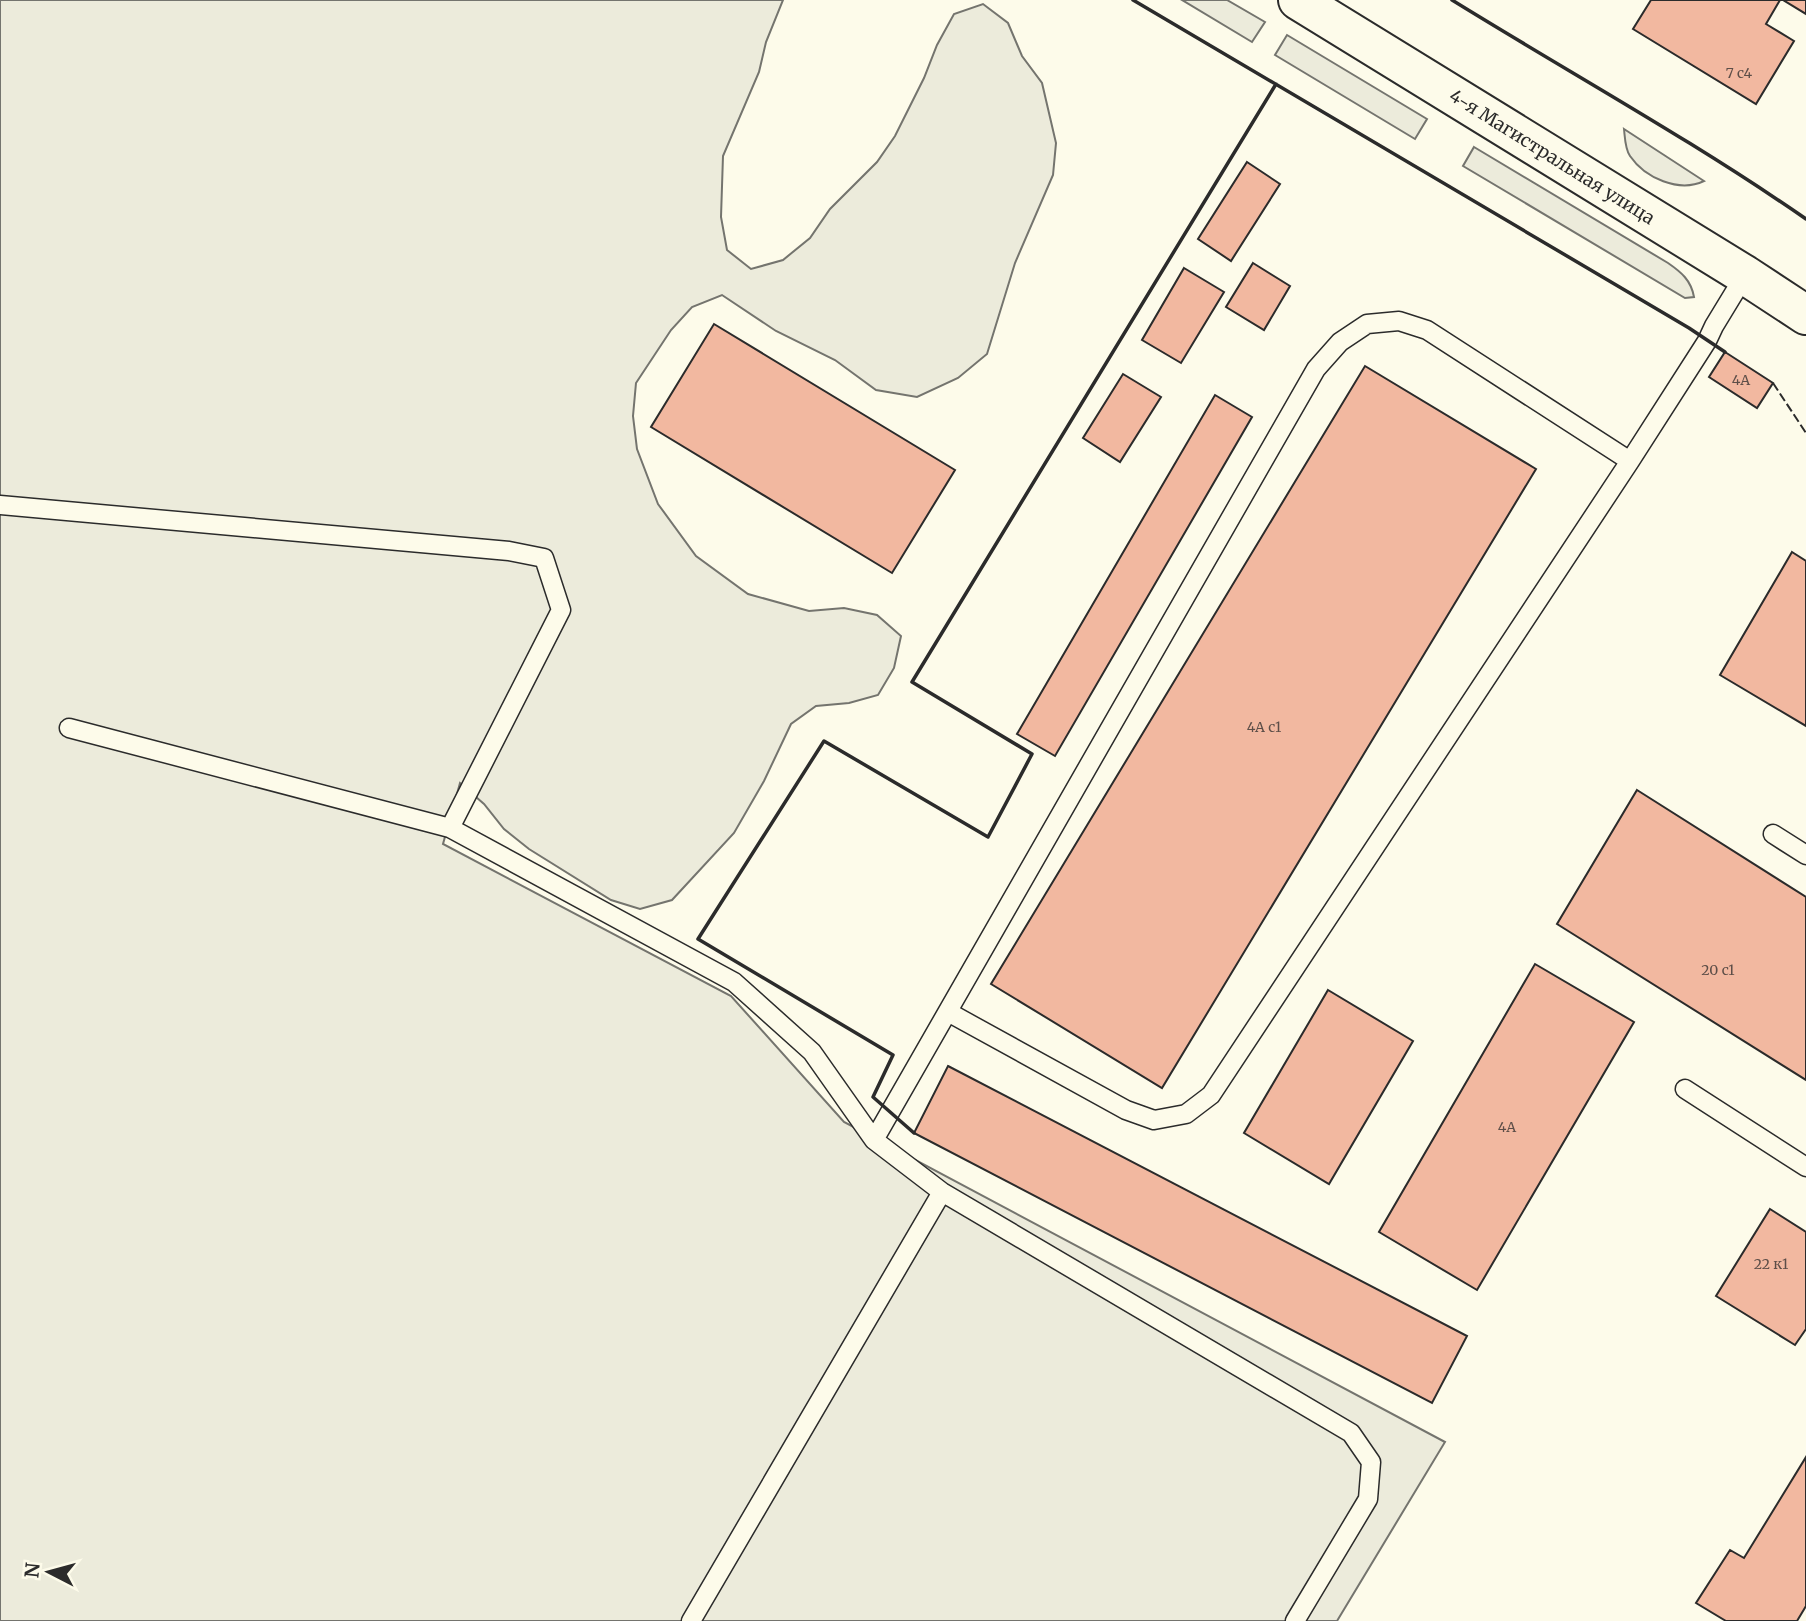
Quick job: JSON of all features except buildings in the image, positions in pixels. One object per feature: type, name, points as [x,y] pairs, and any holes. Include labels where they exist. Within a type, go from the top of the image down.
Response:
[{"type":"street","name":"4-я Магистральная улица","points":[[1298,0],[1806,315]]},
{"type":"lane","points":[[948,1012],[1126,1110],[1154,1120],[1186,1114],[1210,1095],[1630,461],[1707,341],[1745,275]]},
{"type":"lane","points":[[874,1140],[1317,369],[1339,342],[1367,324],[1399,321],[1427,330],[1630,461]]},
{"type":"lane","points":[[0,505],[509,551],[544,558],[561,610],[450,828]]},
{"type":"lane","points":[[69,728],[450,828],[734,982],[812,1052],[874,1140],[942,1192],[1351,1433],[1371,1462],[1368,1499],[1295,1621]]},
{"type":"lane","points":[[1773,834],[1806,855]]},
{"type":"lane","points":[[1685,1089],[1806,1167]]},
{"type":"lane","points":[[691,1621],[942,1192]]},
{"type":"shaded area","points":[[0,0],[783,0],[766,42],[759,72],[723,156],[721,217],[727,250],[751,269],[783,260],[810,238],[830,209],[877,162],[895,136],[954,14],[983,4],[1008,23],[1022,56],[1042,83],[1056,143],[1053,175],[1015,263],[987,354],[958,378],[917,397],[876,390],[835,360],[776,331],[722,295],[692,307],[671,330],[636,383],[633,416],[637,449],[658,504],[696,556],[748,594],[809,611],[844,608],[877,615],[901,636],[894,668],[878,695],[849,703],[816,706],[791,724],[764,781],[734,833],[672,900],[640,909],[611,900],[529,849],[504,829],[484,804],[460,783],[443,844],[731,996],[844,1122],[1445,1442],[1337,1621],[0,1621]]},
{"type":"shaded area","points":[[1182,0],[1227,0],[1265,22],[1252,42]]},
{"type":"shaded area","points":[[1287,35],[1427,119],[1415,139],[1275,55]]},
{"type":"shaded area","points":[[1624,129],[1704,181],[1684,185],[1653,177],[1636,164],[1628,153]]},
{"type":"shaded area","points":[[1474,147],[1668,263],[1685,277],[1694,297],[1685,298],[1463,166]]},
{"type":"fence","points":[[1773,383],[1806,433]]},
{"type":"wall","points":[[1133,0],[1689,328],[1725,352]]},
{"type":"wall","points":[[1452,0],[1675,134],[1806,219]]},
{"type":"wall","points":[[914,1133],[873,1097],[893,1055],[698,939],[824,741],[988,837],[1032,754],[912,682],[1276,84]]}]
